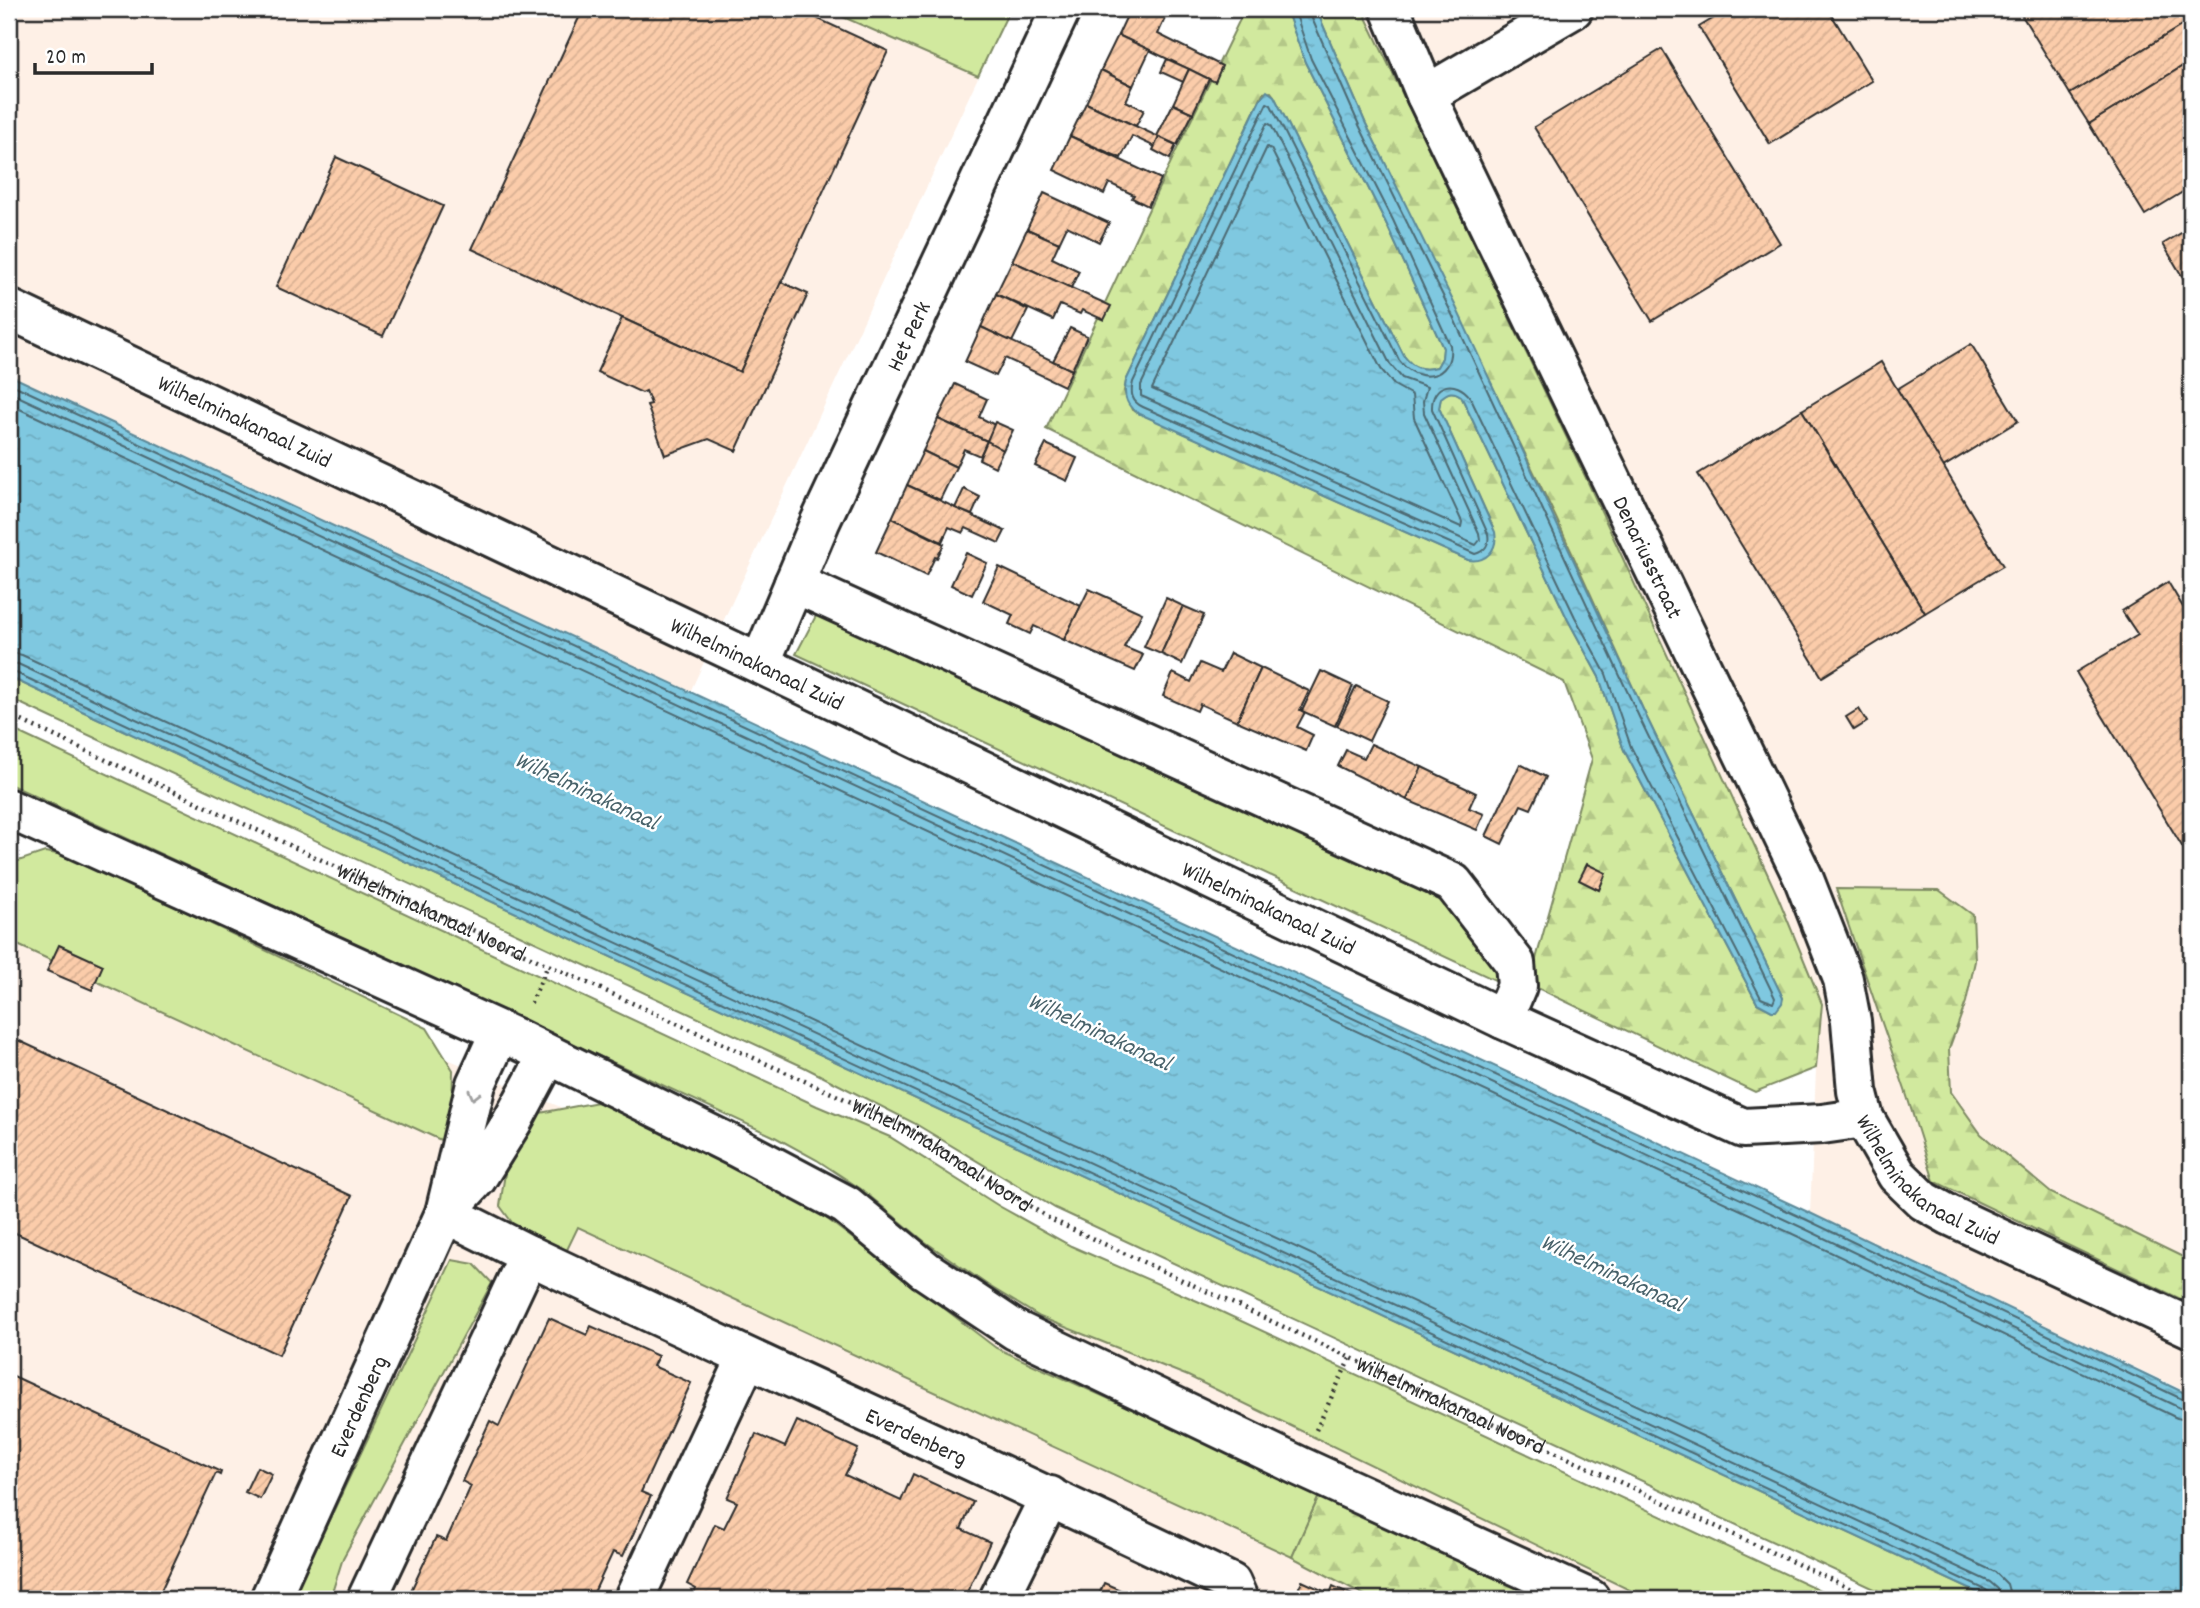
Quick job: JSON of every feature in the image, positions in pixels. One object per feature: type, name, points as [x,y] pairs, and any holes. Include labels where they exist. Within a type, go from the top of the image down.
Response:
[{"type":"street","name":"Het Perk","points":[[760,664],[820,522],[1061,9]]},
{"type":"street","name":"Denariusstraat","points":[[1390,9],[1426,95],[1803,877],[1843,979],[1852,1021],[1857,1091],[1864,1118]]},
{"type":"street","points":[[1426,95],[1573,9]]},
{"type":"street","name":"Wilhelminakanaal Zuid","points":[[9,309],[1503,1019],[1744,1128],[1822,1124],[1864,1118],[1897,1175],[1924,1201],[2191,1328]]},
{"type":"street","points":[[794,583],[1453,883],[1515,964],[1517,986],[1503,1019]]},
{"type":"street","points":[[9,809],[500,1032],[738,1148],[846,1205],[925,1270],[1015,1330],[1299,1466],[1590,1599]]},
{"type":"street","name":"Everdenberg","points":[[270,1599],[445,1213],[476,1084],[500,1032]]},
{"type":"street","name":"Everdenberg","points":[[445,1213],[477,1178],[512,1122],[548,1055]]},
{"type":"street","name":"Everdenberg","points":[[445,1213],[747,1358],[1050,1496],[1231,1583],[1238,1599]]},
{"type":"street","points":[[367,1599],[529,1255]]},
{"type":"street","points":[[634,1599],[747,1358]]},
{"type":"street","points":[[999,1599],[1050,1496]]},
{"type":"path","name":"Wilhelminakanaal Noord","points":[[9,715],[535,960],[911,1129],[1050,1219],[1873,1599]]},
{"type":"path","points":[[1299,1466],[1351,1356]]},
{"type":"shaded area","points":[[9,9],[1010,9],[690,692],[9,375]]},
{"type":"shaded area","points":[[1362,9],[2191,9],[2191,1394],[1810,1213],[1816,1069],[1822,1004],[1778,897],[1586,478]]},
{"type":"shaded area","points":[[9,872],[1714,1599],[9,1599]]},
{"type":"green space","points":[[825,9],[1010,9],[978,76]]},
{"type":"green space","points":[[1245,9],[1286,9],[1305,62],[1386,223],[1443,348],[1442,358],[1437,367],[1427,369],[1414,366],[1404,356],[1274,96],[1271,92],[1263,93],[1126,381],[1124,391],[1132,410],[1468,560],[1493,527],[1439,408],[1441,397],[1446,394],[1453,392],[1461,396],[1568,620],[1599,677],[1624,750],[1757,1003],[1772,1011],[1783,998],[1646,716],[1556,518],[1365,122],[1316,9],[1362,9],[1586,478],[1778,897],[1822,1004],[1816,1068],[1755,1092],[1529,984],[1592,759],[1564,682],[1046,429]]},
{"type":"green space","points":[[819,610],[1457,908],[1506,962],[1499,982],[796,654]]},
{"type":"green space","points":[[9,677],[1991,1599],[1896,1599],[1055,1208],[914,1123],[804,1067],[9,698]]},
{"type":"green space","points":[[9,728],[817,1106],[890,1137],[999,1206],[1071,1246],[1211,1307],[1839,1599],[1648,1599],[1188,1376],[1040,1317],[924,1241],[861,1189],[817,1160],[773,1136],[9,784]]},
{"type":"green space","points":[[45,852],[70,856],[427,1028],[453,1070],[452,1114],[445,1142],[9,941],[9,870],[18,861]]},
{"type":"green space","points":[[1836,889],[1939,890],[1973,915],[1975,961],[1966,1002],[1949,1049],[1951,1092],[1981,1134],[2051,1193],[2191,1261],[2191,1304],[1934,1181]]},
{"type":"green space","points":[[598,1102],[736,1166],[822,1215],[996,1348],[1320,1494],[1292,1557],[578,1227],[565,1254],[519,1232],[500,1206],[505,1173],[540,1113]]},
{"type":"green space","points":[[452,1260],[474,1264],[492,1283],[343,1558],[330,1599],[292,1599]]},
{"type":"green space","points":[[1320,1494],[1542,1599],[1372,1599],[1292,1557]]},
{"type":"water","points":[[1286,9],[1316,9],[1365,122],[1455,305],[1646,716],[1783,998],[1776,1011],[1757,1003],[1624,750],[1599,677],[1568,620],[1461,396],[1453,392],[1446,394],[1441,398],[1439,408],[1495,532],[1493,550],[1485,557],[1474,560],[1468,560],[1140,414],[1131,408],[1127,401],[1126,381],[1260,100],[1267,91],[1274,96],[1404,356],[1414,366],[1427,369],[1437,367],[1442,358],[1443,348],[1386,223],[1305,62]]},
{"type":"water","name":"Wilhelminakanaal","points":[[9,375],[1810,1213],[2191,1396],[2191,1599],[1991,1599],[9,677]]},
{"type":"building","points":[[583,9],[797,9],[888,51],[740,372],[472,249]]},
{"type":"building","points":[[1130,9],[1151,9],[1166,16],[1158,34],[1222,66],[1215,82],[1118,35]]},
{"type":"building","points":[[1729,9],[1828,9],[1872,81],[1770,144],[1699,27]]},
{"type":"building","points":[[2018,9],[2191,9],[2191,20],[2070,94]]},
{"type":"building","points":[[2191,20],[2191,61],[2089,124],[2070,94]]},
{"type":"building","points":[[1118,35],[1150,50],[1133,86],[1101,70]]},
{"type":"building","points":[[1662,49],[1780,243],[1652,321],[1534,127]]},
{"type":"building","points":[[1167,59],[1189,69],[1183,82],[1161,72]]},
{"type":"building","points":[[2191,61],[2191,187],[2145,215],[2089,124]]},
{"type":"building","points":[[1189,69],[1209,79],[1193,113],[1173,104]]},
{"type":"building","points":[[1101,70],[1133,86],[1126,101],[1144,110],[1136,126],[1086,103]]},
{"type":"building","points":[[1086,103],[1159,137],[1155,147],[1132,136],[1121,158],[1070,136]]},
{"type":"building","points":[[1173,104],[1193,113],[1177,145],[1157,136]]},
{"type":"building","points":[[1070,136],[1161,179],[1148,206],[1132,198],[1134,195],[1109,183],[1104,194],[1054,170]]},
{"type":"building","points":[[1159,137],[1176,145],[1170,159],[1153,150]]},
{"type":"building","points":[[336,157],[443,206],[383,336],[276,287]]},
{"type":"building","points":[[1044,193],[1109,223],[1099,242],[1067,226],[1059,243],[1027,229]]},
{"type":"building","points":[[2191,227],[2191,291],[2163,244]]},
{"type":"building","points":[[1027,229],[1059,243],[1052,258],[1079,271],[1071,288],[1012,261]]},
{"type":"building","points":[[1012,261],[1111,306],[1104,320],[1082,310],[1080,314],[1060,305],[1053,320],[996,294]]},
{"type":"building","points":[[781,282],[808,294],[736,451],[709,439],[665,455],[647,405],[651,404],[646,391],[642,393],[597,372],[622,318],[740,372]]},
{"type":"building","points":[[996,294],[1028,310],[1012,342],[981,327]]},
{"type":"building","points":[[981,327],[1072,370],[1064,386],[1005,358],[996,376],[965,362]]},
{"type":"building","points":[[1070,328],[1087,336],[1072,370],[1053,361]]},
{"type":"building","points":[[1971,344],[2018,421],[1943,467],[1897,389]]},
{"type":"building","points":[[1881,362],[2003,566],[1925,613],[1802,410]]},
{"type":"building","points":[[955,384],[987,399],[979,417],[995,425],[987,441],[938,419]]},
{"type":"building","points":[[1802,410],[1925,613],[1822,677],[1698,474]]},
{"type":"building","points":[[938,419],[987,441],[980,456],[964,449],[956,467],[923,451]]},
{"type":"building","points":[[995,422],[1013,430],[1003,450],[987,441]]},
{"type":"building","points":[[987,441],[1003,450],[995,467],[979,459]]},
{"type":"building","points":[[1046,444],[1077,458],[1067,481],[1035,466]]},
{"type":"building","points":[[923,451],[956,467],[940,500],[907,485]]},
{"type":"building","points":[[907,485],[1005,531],[999,543],[966,528],[963,533],[949,527],[942,542],[892,518]]},
{"type":"building","points":[[964,489],[980,497],[972,515],[955,508]]},
{"type":"building","points":[[892,518],[944,544],[926,576],[876,552]]},
{"type":"building","points":[[966,553],[987,563],[972,595],[951,585]]},
{"type":"building","points":[[999,567],[1081,606],[1064,640],[1034,626],[1030,634],[1009,624],[1013,615],[983,601]]},
{"type":"building","points":[[2168,582],[2183,607],[2191,602],[2191,861],[2076,672],[2138,635],[2122,611]]},
{"type":"building","points":[[1089,589],[1142,613],[1124,647],[1143,655],[1135,671],[1064,640]]},
{"type":"building","points":[[1166,598],[1183,606],[1161,654],[1144,647]]},
{"type":"building","points":[[1183,606],[1204,615],[1182,664],[1161,654]]},
{"type":"building","points":[[1230,653],[1261,668],[1237,721],[1200,704],[1197,711],[1163,696],[1173,673],[1191,682],[1200,663],[1221,672]]},
{"type":"building","points":[[1261,668],[1309,691],[1300,710],[1305,712],[1297,727],[1313,735],[1306,751],[1237,721]]},
{"type":"building","points":[[1321,671],[1353,686],[1335,726],[1302,711]]},
{"type":"building","points":[[1356,686],[1388,701],[1369,741],[1337,726]]},
{"type":"building","points":[[1859,709],[1867,722],[1854,730],[1846,717]]},
{"type":"building","points":[[1371,744],[1422,767],[1407,800],[1338,766],[1346,750],[1364,758]]},
{"type":"building","points":[[1520,764],[1546,777],[1531,809],[1521,805],[1502,844],[1486,836]]},
{"type":"building","points":[[1422,767],[1476,793],[1469,808],[1484,814],[1477,830],[1407,800]]},
{"type":"building","points":[[1587,864],[1606,873],[1599,890],[1579,880]]},
{"type":"building","points":[[59,945],[103,965],[92,990],[47,971]]},
{"type":"building","points":[[2191,952],[2191,973],[2182,958]]},
{"type":"building","points":[[9,1036],[352,1196],[279,1355],[9,1230]]},
{"type":"building","points":[[549,1318],[587,1335],[591,1326],[658,1356],[653,1366],[691,1383],[641,1492],[651,1496],[623,1556],[613,1552],[591,1599],[408,1597],[436,1537],[446,1541],[471,1486],[462,1481],[490,1421],[499,1426]]},
{"type":"building","points":[[9,1374],[221,1472],[220,1475],[216,1473],[157,1599],[9,1599]]},
{"type":"building","points":[[797,1421],[858,1449],[845,1475],[901,1501],[913,1474],[973,1502],[961,1529],[990,1542],[964,1599],[692,1599],[696,1589],[687,1584],[715,1524],[724,1528],[737,1502],[727,1498],[756,1434],[785,1447]]},
{"type":"building","points":[[257,1467],[272,1474],[260,1499],[245,1492]]},
{"type":"building","points":[[1302,1581],[1330,1594],[1333,1586],[1361,1599],[1293,1599]]},
{"type":"building","points":[[1104,1583],[1141,1599],[1097,1599]]}]
